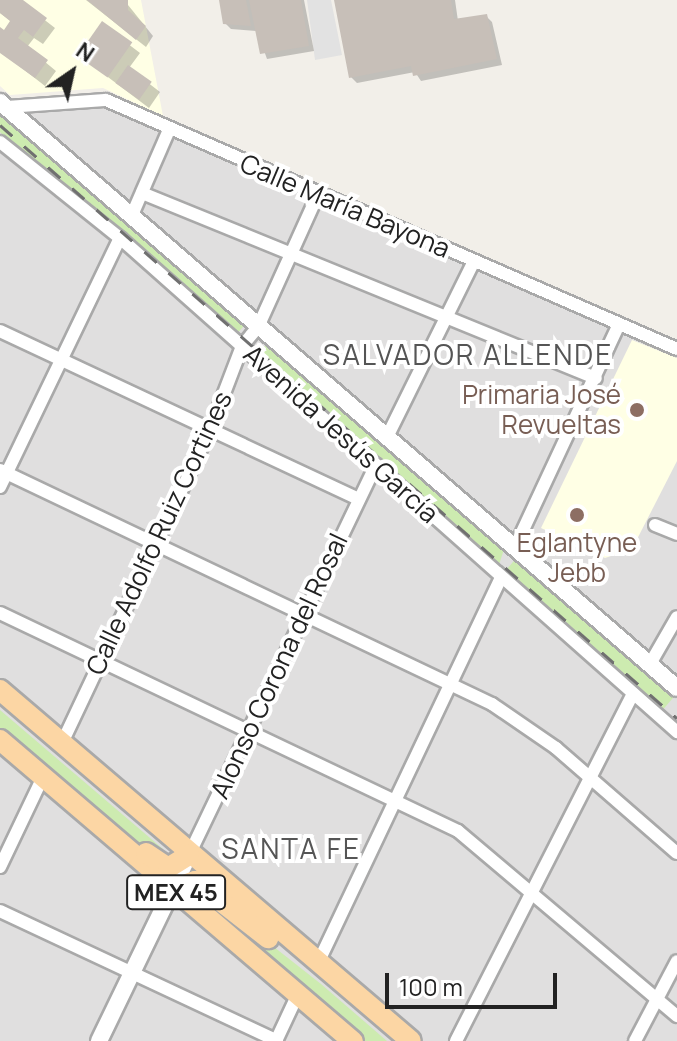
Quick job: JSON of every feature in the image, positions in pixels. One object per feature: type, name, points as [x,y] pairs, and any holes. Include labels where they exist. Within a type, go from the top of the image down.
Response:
[{"type":"main road","name":"MEX 45","points":[[0,690],[189,855],[411,1041]]},
{"type":"main road","name":"MEX 45","points":[[0,740],[353,1041]]},
{"type":"main road","points":[[74,804],[93,811],[168,868],[189,855]]},
{"type":"main road","points":[[173,889],[195,881],[293,955],[314,960]]},
{"type":"street","name":"Calle María Bayona","points":[[3,104],[98,97],[677,349]]},
{"type":"street","name":"Avenida Jesús García","points":[[3,104],[258,327],[516,545],[677,688]]},
{"type":"street","points":[[132,215],[169,130]]},
{"type":"street","name":"Avenida Jesús García","points":[[0,142],[120,238],[677,732]]},
{"type":"street","points":[[142,193],[596,378]]},
{"type":"street","name":"Calle Adolfo Ruiz Cortines","points":[[62,743],[210,430],[242,346],[258,327],[318,194]]},
{"type":"street","points":[[0,487],[3,472],[63,361],[120,238]]},
{"type":"street","points":[[388,435],[474,261]]},
{"type":"street","points":[[516,545],[619,324]]},
{"type":"street","points":[[0,331],[359,499]]},
{"type":"street","name":"Alonso Corona del Rosal","points":[[99,1041],[376,464]]},
{"type":"street","points":[[3,472],[451,684],[523,722],[677,853]]},
{"type":"street","points":[[655,525],[677,534]]},
{"type":"street","points":[[314,960],[395,801],[501,578]]},
{"type":"street","points":[[0,613],[458,831],[677,1016]]},
{"type":"street","points":[[650,664],[674,630],[677,617]]},
{"type":"street","points":[[456,1041],[633,693]]},
{"type":"street","points":[[0,759],[22,759]]},
{"type":"street","points":[[0,867],[43,777]]},
{"type":"street","points":[[0,911],[276,1041],[298,994]]},
{"type":"street","points":[[635,1041],[677,961]]},
{"type":"shaded area","points":[[0,0],[141,0],[163,116],[103,88],[10,95],[0,86]]},
{"type":"shaded area","points":[[307,0],[331,0],[342,55],[315,60]]},
{"type":"shaded area","points":[[97,102],[677,354],[677,1041],[0,1041],[0,109]]},
{"type":"shaded area","name":"Primaria José Revueltas","points":[[632,340],[677,358],[677,461],[632,549],[605,558],[541,528]]},
{"type":"green space","points":[[0,111],[245,324],[235,336],[0,132]]},
{"type":"green space","points":[[268,343],[506,543],[498,568],[259,352]]},
{"type":"green space","points":[[519,555],[677,692],[663,709],[505,572]]},
{"type":"green space","points":[[0,710],[163,849],[155,857],[29,759],[0,733]]},
{"type":"green space","points":[[198,887],[321,984],[387,1041],[361,1041],[191,897]]},
{"type":"building","points":[[0,0],[23,0],[47,18],[33,37],[24,30],[18,38],[48,60],[35,78],[0,53],[0,27],[4,30],[10,21],[0,13]]},
{"type":"building","points":[[87,0],[128,0],[128,10],[146,26],[136,40]]},
{"type":"building","points":[[219,0],[246,0],[251,26],[223,24]]},
{"type":"building","points":[[249,0],[301,0],[309,46],[260,54]]},
{"type":"building","points":[[334,0],[451,0],[454,19],[487,14],[497,59],[413,76],[411,66],[349,78]]},
{"type":"building","points":[[102,21],[132,42],[108,77],[77,56]]},
{"type":"building","points":[[128,65],[152,82],[139,100],[115,83]]},
{"type":"railway","points":[[0,125],[677,718]]},
{"type":"place","name":"Primaria José Revueltas","points":[[637,410]]},
{"type":"place","name":"Eglantyne Jebb","points":[[577,515]]},
{"type":"district","name":"SALVADOR ALLENDE","points":[[468,354]]},
{"type":"district","name":"SANTA FE","points":[[291,848]]}]
